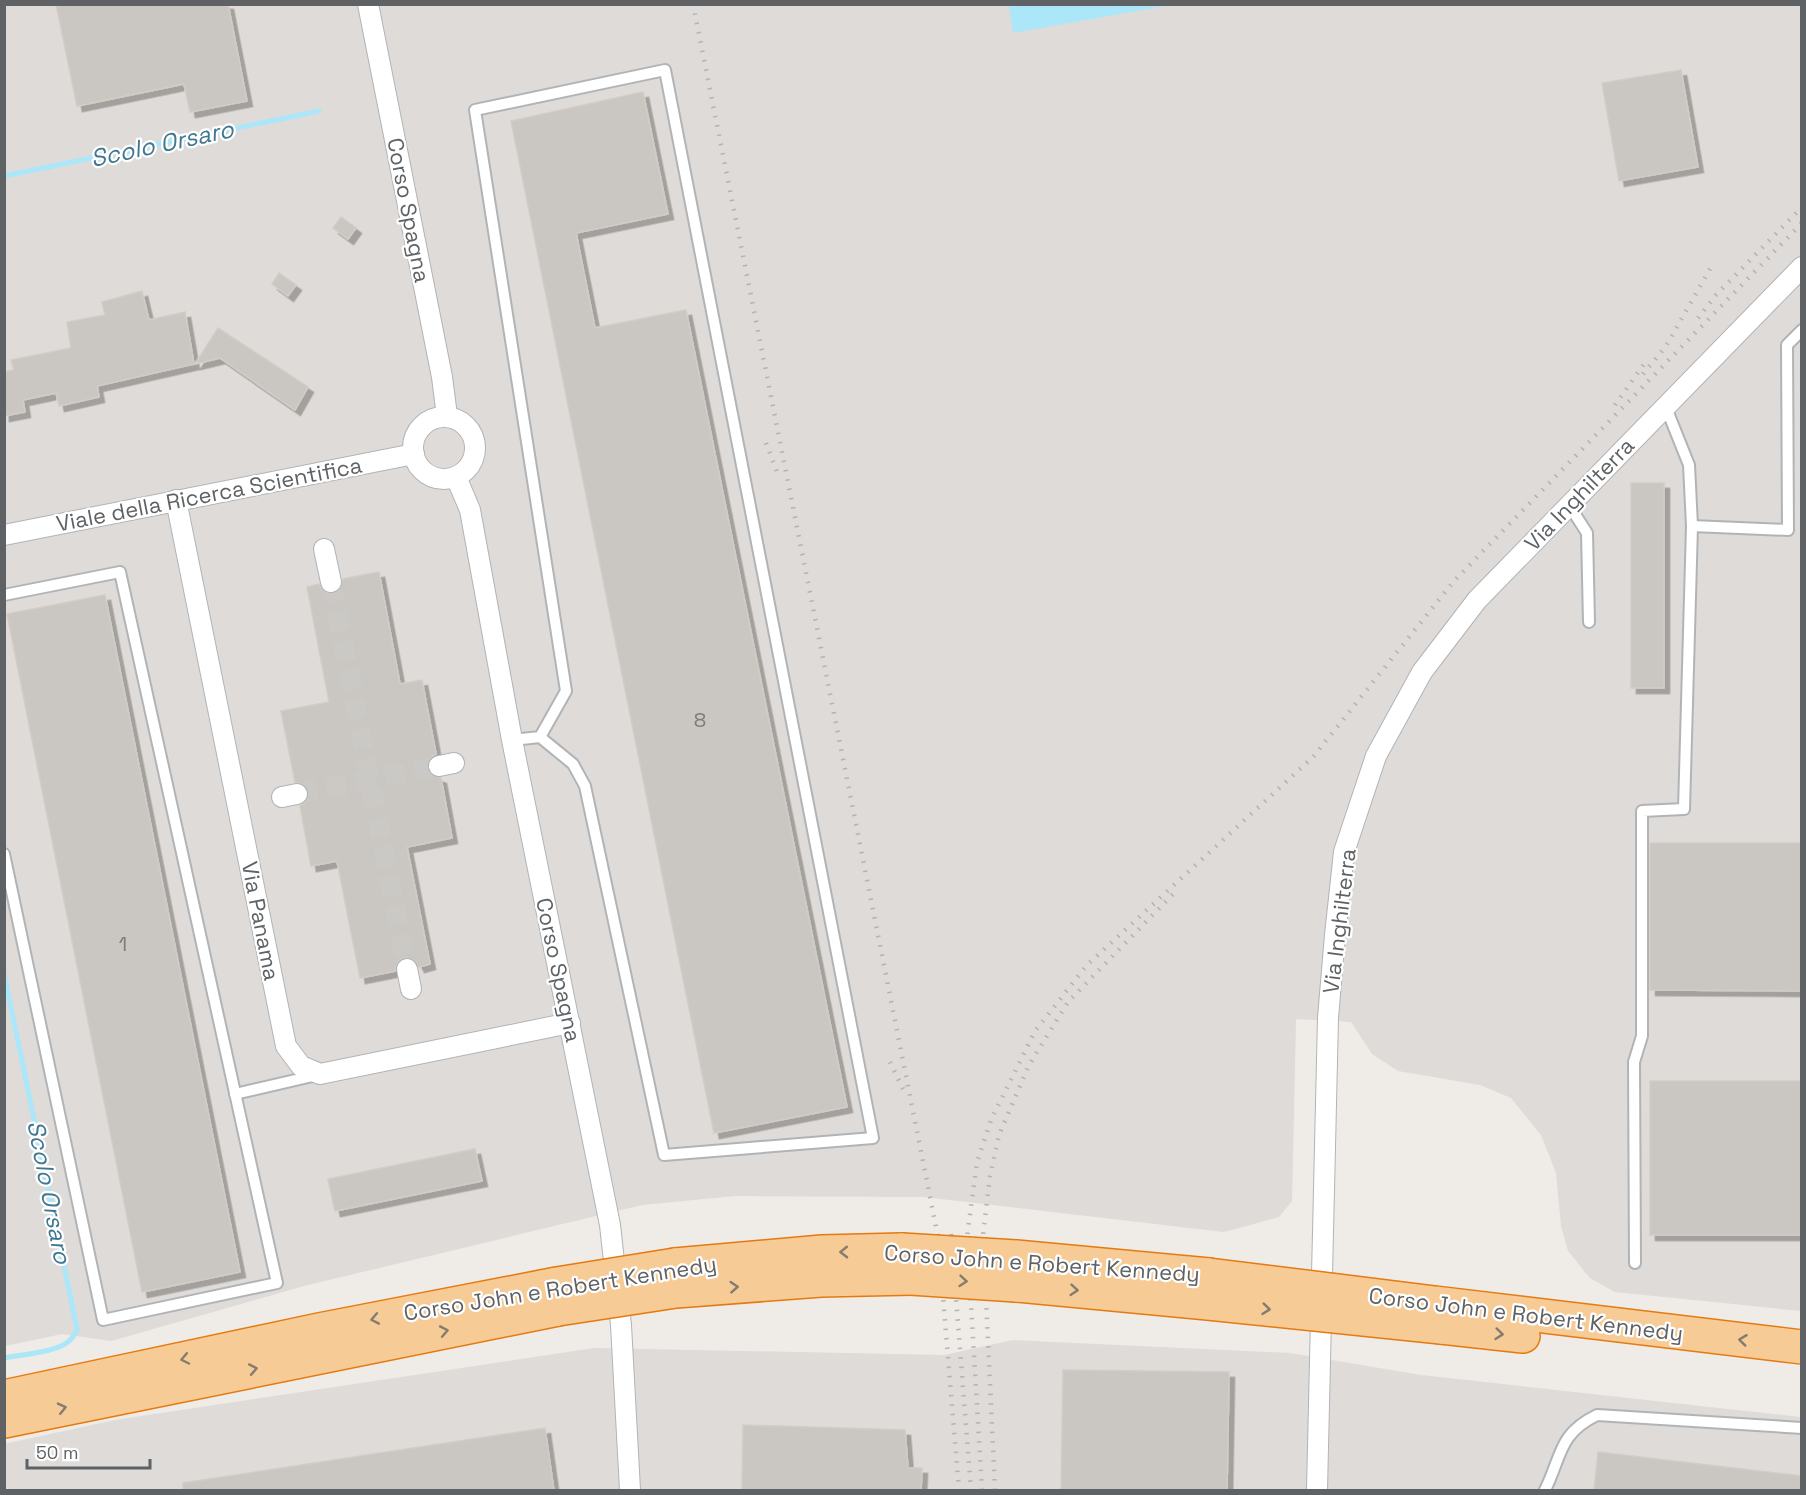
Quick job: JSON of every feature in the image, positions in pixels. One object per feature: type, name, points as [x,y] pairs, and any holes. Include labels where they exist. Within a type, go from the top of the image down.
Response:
[{"type":"highway","name":"Corso John e Robert Kennedy","points":[[4,1397],[319,1330],[675,1278],[821,1280],[906,1264],[1016,1271],[1208,1289],[1438,1315],[1802,1347]]},
{"type":"highway","name":"Corso John e Robert Kennedy","points":[[4,1421],[558,1296]]},
{"type":"highway","name":"Corso John e Robert Kennedy","points":[[1438,1315],[1802,1370]]},
{"type":"street","name":"Corso Spagna","points":[[368,4],[442,377],[447,416]]},
{"type":"street","name":"Via Inghilterra","points":[[1317,1491],[1328,1018],[1344,852],[1376,756],[1422,672],[1477,600],[1802,267]]},
{"type":"street","points":[[447,416],[465,423],[475,440],[475,458],[469,467],[456,477],[435,478],[425,473],[415,461],[414,438],[419,429],[436,417],[447,416]]},
{"type":"street","name":"Viale della Ricerca Scientifica","points":[[4,535],[414,454]]},
{"type":"street","name":"Corso Spagna","points":[[456,477],[470,510],[512,740],[610,1225],[621,1325],[630,1491]]},
{"type":"street","name":"Via Panama","points":[[176,500],[286,1046],[301,1066],[320,1074]]},
{"type":"street","points":[[324,549],[331,582]]},
{"type":"street","points":[[407,969],[411,989]]},
{"type":"street","points":[[320,1074],[570,1023]]},
{"type":"street","name":"Corso Spagna","points":[[623,1491],[627,1468]]},
{"type":"lane","points":[[512,740],[540,737],[573,764],[585,786],[664,1155],[873,1138],[665,70],[475,110],[566,691],[540,737]]},
{"type":"lane","points":[[1692,526],[1788,530],[1787,345],[1802,330]]},
{"type":"lane","points":[[1635,1263],[1634,1062],[1642,1036],[1642,811],[1684,809],[1692,526],[1689,465],[1665,405]]},
{"type":"lane","points":[[1569,505],[1587,533],[1589,622]]},
{"type":"lane","points":[[4,595],[120,572],[277,1283],[103,1320],[4,854]]},
{"type":"lane","points":[[235,1094],[320,1074]]},
{"type":"lane","points":[[1545,1491],[1567,1436],[1582,1422],[1597,1415],[1802,1428]]},
{"type":"shaded area","points":[[5,5],[1801,5],[1801,1311],[1615,1292],[1590,1278],[1568,1251],[1561,1226],[1556,1173],[1541,1135],[1511,1098],[1480,1085],[1398,1071],[1372,1054],[1351,1022],[1296,1019],[1292,1201],[1279,1217],[1224,1232],[924,1197],[735,1196],[642,1205],[304,1286],[111,1341],[62,1334],[5,1346]]},
{"type":"shaded area","points":[[1013,1340],[1290,1353],[1421,1375],[1801,1417],[1802,1490],[5,1490],[4,1444],[115,1420],[594,1348],[944,1355]]},
{"type":"water","points":[[1009,4],[1170,4],[1170,5],[1013,33]]},
{"type":"building","points":[[56,4],[228,4],[247,101],[190,112],[184,84],[77,106]]},
{"type":"building","points":[[1681,70],[1698,167],[1619,181],[1602,83]]},
{"type":"building","points":[[643,92],[668,214],[576,233],[595,328],[686,310],[847,1107],[714,1133],[511,121]]},
{"type":"building","points":[[341,217],[356,228],[348,239],[333,228]]},
{"type":"building","points":[[279,273],[296,285],[288,296],[272,284]]},
{"type":"building","points":[[142,291],[149,320],[185,312],[194,364],[97,386],[99,397],[59,406],[56,393],[23,400],[25,412],[4,416],[4,372],[14,370],[11,360],[71,348],[67,322],[105,315],[102,302]]},
{"type":"building","points":[[218,328],[308,387],[295,410],[220,358],[195,364]]},
{"type":"building","points":[[1631,483],[1664,483],[1664,688],[1631,688]]},
{"type":"building","points":[[379,572],[400,684],[422,680],[436,754],[431,757],[427,768],[430,774],[441,778],[452,838],[407,847],[430,964],[419,967],[416,961],[405,957],[399,960],[395,971],[360,978],[337,861],[311,866],[300,806],[305,803],[309,792],[306,786],[295,782],[281,711],[329,702],[307,587],[319,584],[323,590],[333,594],[339,590],[343,579]]},
{"type":"building","points":[[105,595],[240,1272],[142,1292],[7,614]]},
{"type":"building","points":[[1650,843],[1802,843],[1802,991],[1650,990]]},
{"type":"building","points":[[1650,1081],[1802,1081],[1802,1235],[1650,1235]]},
{"type":"building","points":[[475,1149],[482,1181],[335,1211],[328,1179]]},
{"type":"building","points":[[1063,1370],[1229,1372],[1227,1491],[1061,1491]]},
{"type":"building","points":[[743,1425],[905,1430],[908,1468],[922,1468],[921,1491],[742,1491]]},
{"type":"building","points":[[545,1428],[554,1491],[183,1491],[183,1483]]},
{"type":"building","points":[[1598,1452],[1802,1476],[1802,1491],[1594,1491]]},
{"type":"waterway","name":"Scolo Orsaro","points":[[4,176],[319,111]]},
{"type":"waterway","name":"Scolo Orsaro","points":[[4,973],[77,1329],[73,1337],[57,1348],[4,1358]]},
{"type":"tunnel","points":[[331,582],[407,969]]},
{"type":"tunnel","points":[[297,794],[439,766]]},
{"type":"railway","points":[[693,4],[938,1237],[959,1490]]},
{"type":"railway","points":[[1698,318],[1716,295],[1802,207]]},
{"type":"railway","points":[[982,1490],[967,1237],[977,1162],[991,1120],[1035,1031],[1087,965],[1313,757],[1454,581],[1802,223]]},
{"type":"railway","points":[[1643,374],[1666,346],[1714,262]]},
{"type":"railway","points":[[1615,405],[1644,364]]},
{"type":"railway","points":[[766,443],[779,477]]},
{"type":"railway","points":[[995,1490],[983,1235],[990,1176],[999,1135],[1029,1065],[1068,1002],[1176,891]]},
{"type":"railway","points":[[890,1062],[906,1095]]},
{"type":"railway","points":[[951,1234],[971,1490]]}]
